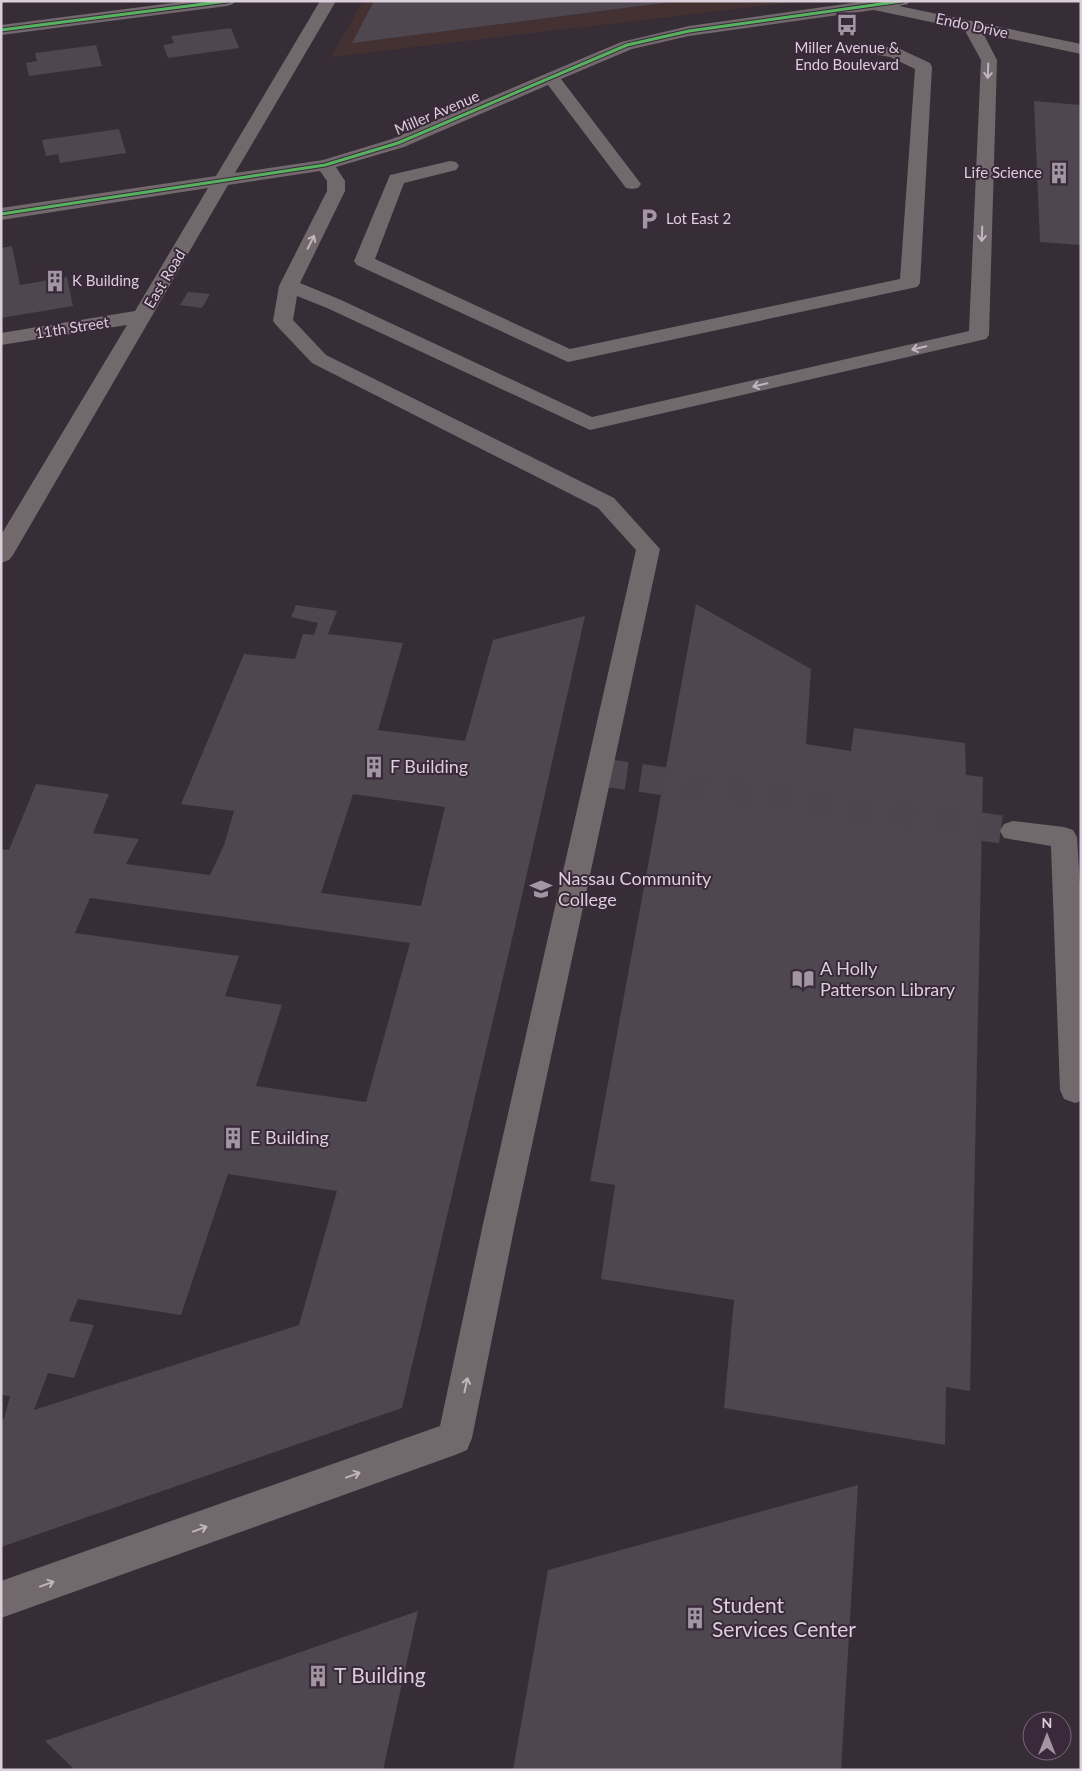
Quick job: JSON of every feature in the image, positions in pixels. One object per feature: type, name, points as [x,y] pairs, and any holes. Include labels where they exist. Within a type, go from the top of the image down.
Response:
[{"type":"street","points":[[1,30],[227,1]]},
{"type":"street","name":"East Road","points":[[1,556],[328,1]]},
{"type":"street","name":"Miller Avenue","points":[[1,214],[223,182],[325,164],[398,143],[551,77],[636,43],[689,31],[872,3],[902,1]]},
{"type":"street","name":"Endo Drive","points":[[872,3],[971,27],[1077,47]]},
{"type":"street","points":[[289,286],[334,304],[590,424],[979,335],[988,60],[971,27]]},
{"type":"street","points":[[450,166],[396,179],[364,261],[568,356],[910,283],[924,67],[894,53],[861,48]]},
{"type":"street","points":[[551,77],[632,184]]},
{"type":"street","points":[[1,1600],[455,1438],[499,1224],[648,548],[606,503],[319,359],[283,321],[289,286],[336,190],[336,181],[325,164]]},
{"type":"street","name":"11th Street","points":[[1,339],[143,316]]},
{"type":"street","points":[[1013,831],[1064,837],[1075,1090]]},
{"type":"shaded area","points":[[363,1],[805,1],[331,57]]},
{"type":"building","points":[[374,1],[671,1],[671,2],[352,43]]},
{"type":"building","points":[[231,28],[239,48],[168,58],[163,45],[174,43],[171,36]]},
{"type":"building","points":[[96,45],[102,66],[29,76],[26,63],[37,61],[35,53]]},
{"type":"building","name":"Life Science","points":[[1034,101],[1081,105],[1081,245],[1040,242]]},
{"type":"building","points":[[119,129],[126,153],[60,163],[58,154],[46,156],[42,140]]},
{"type":"building","name":"K Building","points":[[12,246],[20,285],[67,277],[73,306],[1,318],[1,248]]},
{"type":"building","points":[[188,292],[210,294],[202,308],[180,305]]},
{"type":"building","name":"A Holly Patterson Library","points":[[696,604],[811,669],[806,744],[851,751],[854,728],[965,743],[966,775],[983,777],[970,1391],[946,1387],[945,1445],[724,1408],[734,1300],[601,1279],[615,1185],[590,1181]]},
{"type":"building","name":"E Building","points":[[296,605],[337,611],[328,634],[403,643],[378,730],[465,741],[493,640],[585,616],[516,922],[402,1408],[1,1547],[1,1420],[4,1419],[10,1396],[1,1395],[1,849],[9,850],[36,784],[109,794],[93,833],[139,839],[126,864],[210,875],[224,845],[234,811],[181,804],[244,654],[295,659],[303,634],[314,635],[318,623],[291,617]],"holes":[[[353,794],[445,807],[421,906],[321,893]],[[90,898],[410,943],[366,1102],[256,1086],[282,1005],[225,996],[239,956],[75,933]],[[228,1174],[337,1191],[299,1325],[34,1410],[48,1373],[74,1378],[94,1325],[69,1321],[78,1299],[181,1315]]]},
{"type":"building","name":"Student Services Center","points":[[858,1485],[841,1770],[513,1770],[548,1570]]},
{"type":"building","name":"T Building","points":[[418,1611],[383,1770],[75,1770],[45,1741]]},
{"type":"tunnel","points":[[599,772],[1013,831]]},
{"type":"cycle path","points":[[1,30],[227,1]]},
{"type":"cycle path","points":[[1,214],[325,165],[398,143],[627,45],[689,31],[902,1]]},
{"type":"place","name":"Miller Avenue & Endo Boulevard","points":[[847,25]]},
{"type":"place","name":"Life Science","points":[[1059,173]]},
{"type":"place","name":"Lot East 2","points":[[649,219]]},
{"type":"place","name":"K Building","points":[[55,281]]},
{"type":"place","name":"F Building","points":[[374,767]]},
{"type":"place","name":"Nassau Community College","points":[[541,889]]},
{"type":"place","name":"A Holly Patterson Library","points":[[803,979]]},
{"type":"place","name":"E Building","points":[[233,1138]]},
{"type":"place","name":"Student Services Center","points":[[695,1618]]},
{"type":"place","name":"T Building","points":[[318,1676]]}]
